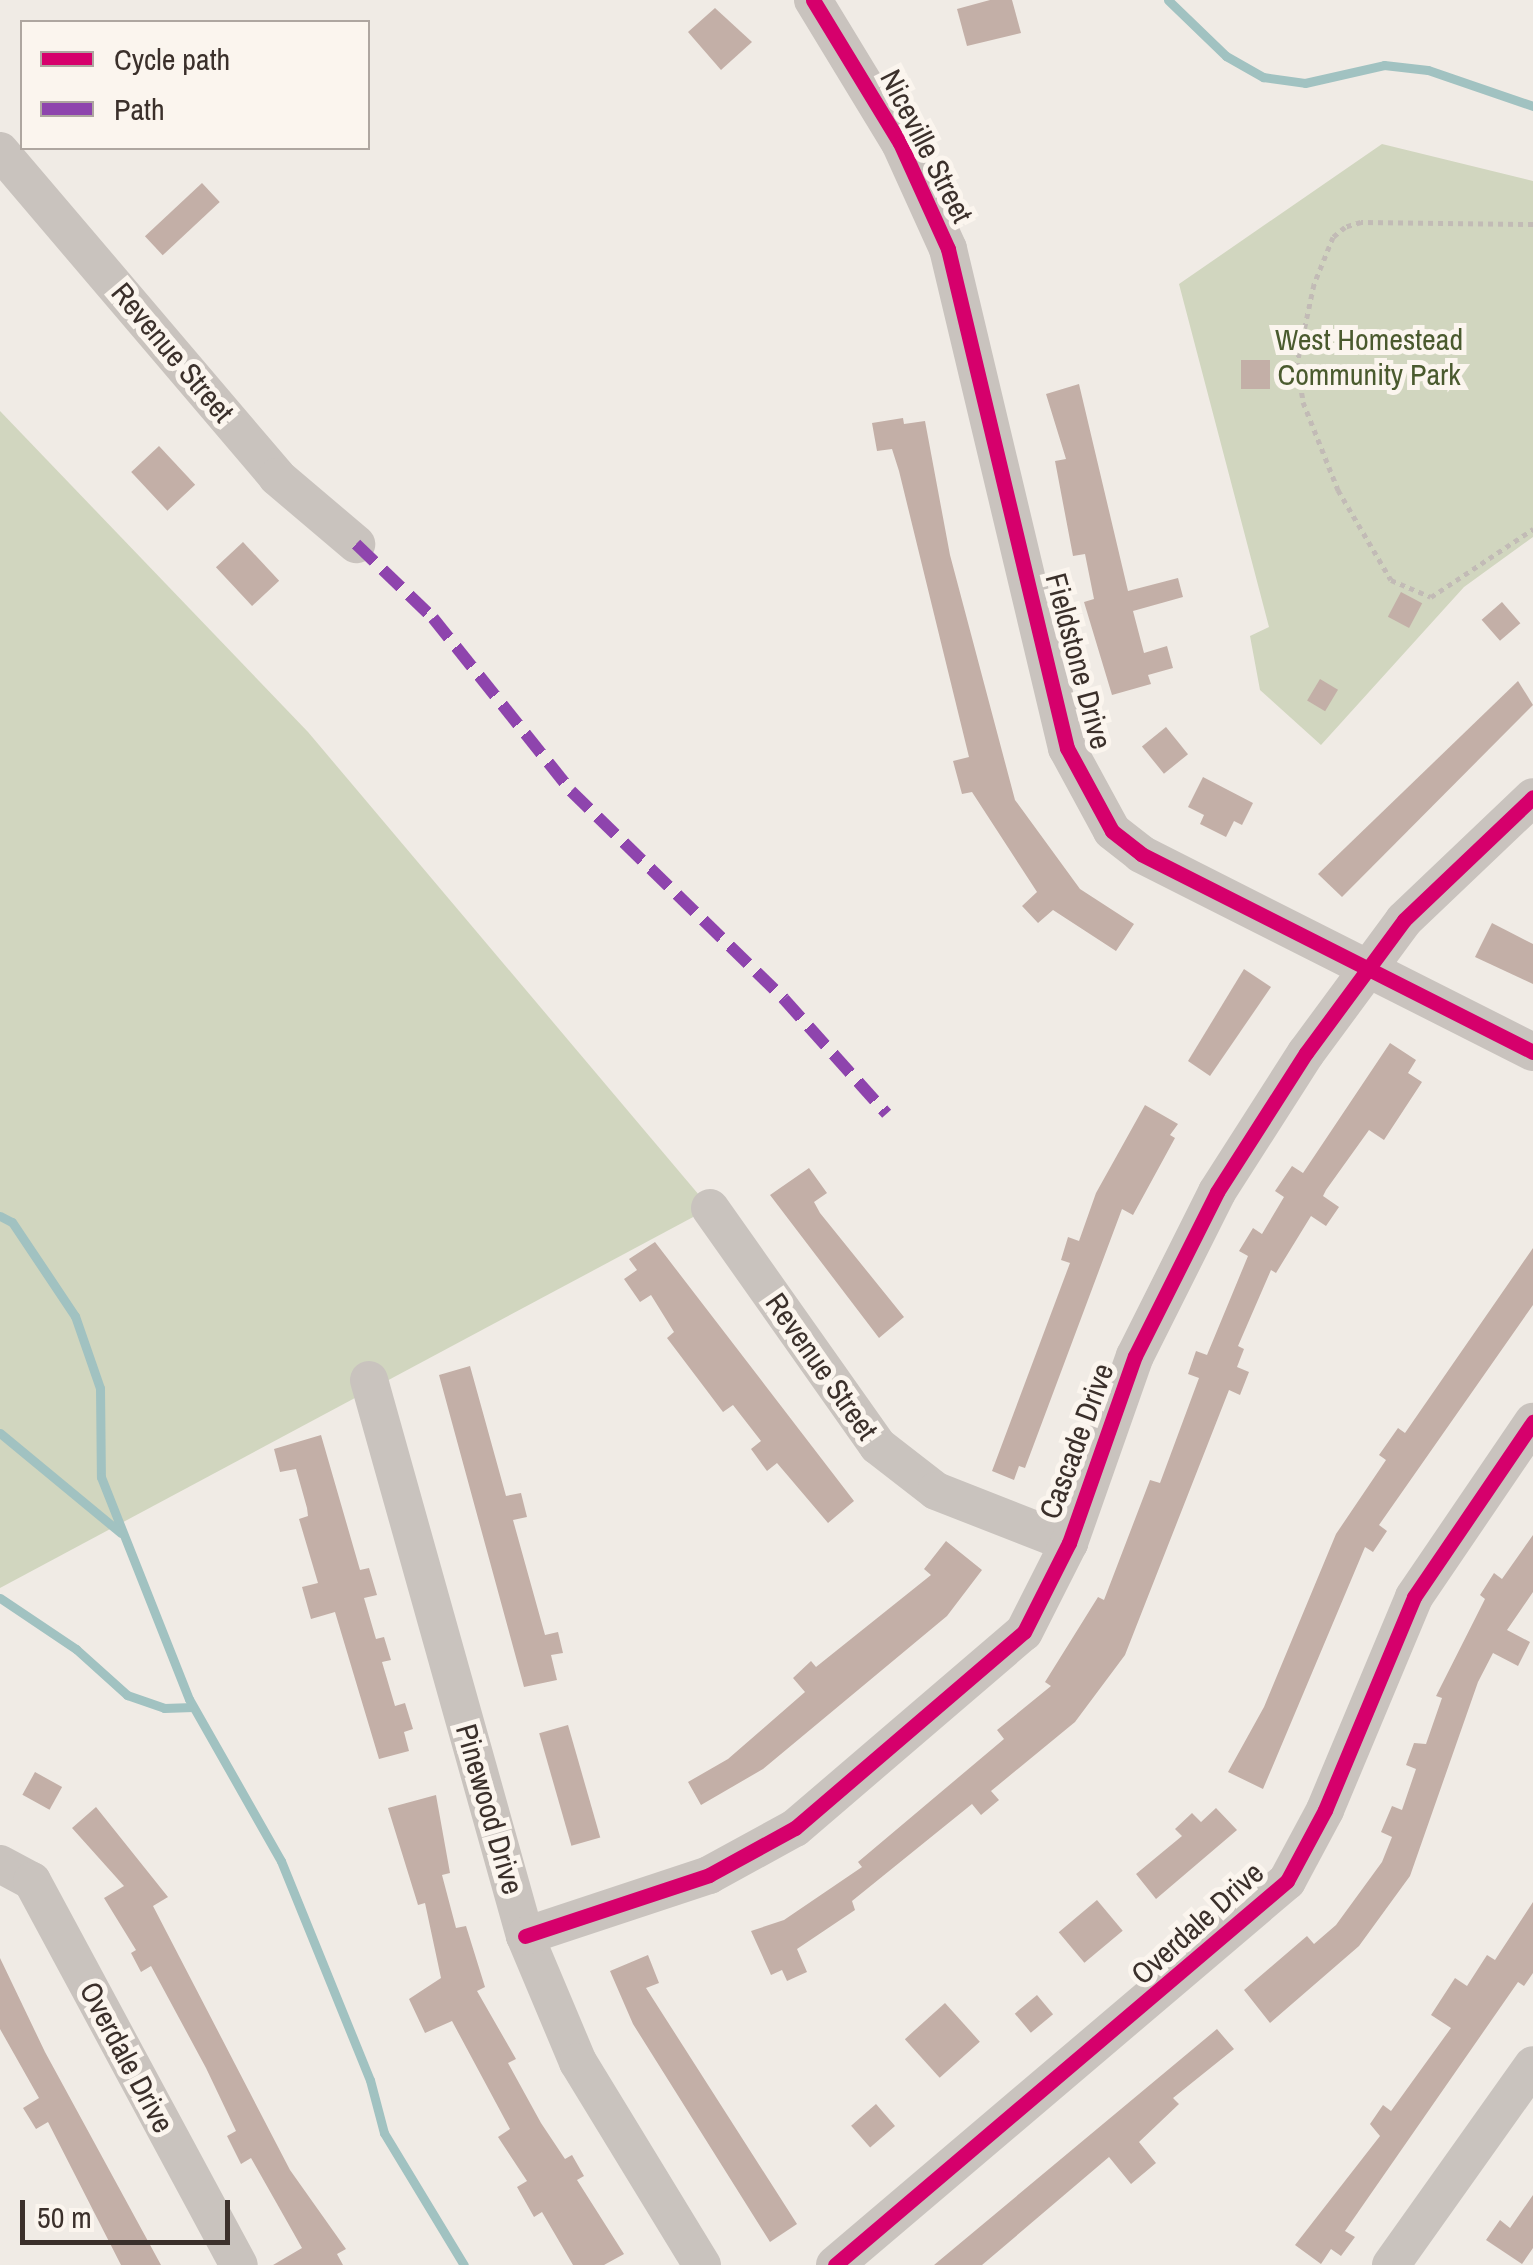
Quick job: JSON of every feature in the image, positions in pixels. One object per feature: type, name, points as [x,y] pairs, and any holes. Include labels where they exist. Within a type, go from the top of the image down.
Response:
[{"type":"street","name":"Niceville Street","points":[[813,0],[900,143],[948,249],[970,327]]},
{"type":"street","name":"Revenue Street","points":[[0,151],[277,477],[356,544]]},
{"type":"street","name":"Fieldstone Drive","points":[[970,327],[1067,748],[1112,830],[1141,854],[1533,1052]]},
{"type":"street","name":"Cascade Drive","points":[[526,1936],[710,1875],[796,1828],[1024,1632],[1068,1543],[1135,1356],[1176,1267],[1262,1119],[1404,920],[1533,798]]},
{"type":"street","name":"Revenue Street","points":[[710,1208],[878,1446],[936,1491],[1068,1543]]},
{"type":"street","name":"Pinewood Drive","points":[[368,1380],[526,1936],[578,2062],[702,2265]]},
{"type":"street","name":"Overdale Drive","points":[[835,2265],[1287,1881],[1326,1810],[1414,1597],[1533,1422]]},
{"type":"street","name":"Overdale Drive","points":[[0,1864],[32,1881],[240,2265]]},
{"type":"street","points":[[1391,2265],[1533,2065]]},
{"type":"path","points":[[1533,224],[1362,222],[1345,227],[1333,237],[1314,284],[1297,364],[1303,402],[1338,490],[1391,580],[1431,597],[1533,530]]},
{"type":"green space","name":"West Homestead Community Park","points":[[1382,144],[1533,181],[1533,537],[1464,587],[1321,745],[1260,690],[1250,636],[1269,627],[1179,284]]},
{"type":"green space","points":[[0,411],[308,732],[710,1208],[0,1588]]},
{"type":"building","points":[[990,0],[1012,0],[1021,33],[967,46],[957,9]]},
{"type":"building","points":[[715,8],[752,42],[721,70],[688,32]]},
{"type":"building","points":[[202,183],[220,202],[163,255],[145,236]]},
{"type":"building","points":[[1241,360],[1270,360],[1270,389],[1241,389]]},
{"type":"building","points":[[1079,384],[1128,591],[1178,578],[1183,597],[1133,611],[1144,653],[1167,646],[1173,668],[1148,675],[1151,684],[1112,695],[1084,602],[1094,599],[1085,554],[1073,556],[1055,461],[1066,459],[1046,394]]},
{"type":"building","points":[[903,418],[904,424],[925,421],[950,555],[1015,800],[1080,889],[1134,924],[1116,951],[1053,910],[1038,923],[1022,906],[1037,892],[972,792],[962,794],[953,761],[969,757],[899,471],[892,449],[877,451],[872,423]]},
{"type":"building","points":[[159,446],[195,485],[167,511],[131,472]]},
{"type":"building","points":[[243,542],[279,581],[252,606],[216,567]]},
{"type":"building","points":[[1401,592],[1422,603],[1409,628],[1388,617]]},
{"type":"building","points":[[1502,602],[1520,623],[1500,641],[1482,620]]},
{"type":"building","points":[[1320,679],[1338,690],[1325,711],[1307,700]]},
{"type":"building","points":[[1518,681],[1533,705],[1342,897],[1318,874]]},
{"type":"building","points":[[1166,727],[1188,754],[1164,774],[1142,747]]},
{"type":"building","points":[[1203,777],[1253,803],[1242,825],[1234,821],[1226,837],[1200,824],[1204,815],[1188,807]]},
{"type":"building","points":[[1492,923],[1533,944],[1533,984],[1475,957]]},
{"type":"building","points":[[1244,969],[1271,987],[1210,1076],[1188,1061]]},
{"type":"building","points":[[1390,1043],[1416,1060],[1408,1073],[1422,1082],[1384,1140],[1369,1130],[1326,1190],[1323,1196],[1339,1207],[1326,1226],[1311,1216],[1276,1273],[1271,1270],[1238,1346],[1244,1349],[1237,1367],[1249,1372],[1240,1395],[1229,1390],[1125,1655],[1075,1722],[991,1791],[999,1800],[981,1815],[972,1804],[852,1901],[855,1910],[797,1949],[807,1972],[787,1981],[782,1970],[771,1975],[751,1931],[784,1920],[862,1867],[858,1862],[1004,1739],[997,1730],[1051,1686],[1045,1682],[1098,1597],[1104,1600],[1150,1480],[1160,1483],[1199,1378],[1188,1374],[1196,1351],[1207,1355],[1248,1256],[1239,1251],[1253,1228],[1262,1234],[1284,1197],[1275,1191],[1292,1166],[1303,1173]]},
{"type":"building","points":[[1145,1105],[1178,1124],[1170,1135],[1175,1138],[1133,1215],[1122,1209],[1025,1468],[1019,1466],[1014,1480],[992,1471],[1070,1263],[1061,1260],[1068,1237],[1079,1241],[1096,1193]]},
{"type":"building","points":[[809,1168],[827,1193],[814,1202],[820,1213],[904,1317],[879,1338],[770,1195]]},
{"type":"building","points":[[655,1242],[854,1501],[828,1523],[777,1463],[767,1471],[751,1449],[761,1441],[733,1405],[723,1412],[667,1338],[674,1332],[651,1295],[640,1302],[624,1279],[637,1270],[629,1259]]},
{"type":"building","points":[[1533,1248],[1533,1305],[1379,1525],[1387,1531],[1373,1552],[1365,1547],[1263,1789],[1228,1772],[1264,1707],[1336,1534],[1386,1460],[1379,1455],[1398,1428],[1405,1433]]},
{"type":"building","points":[[470,1366],[506,1496],[521,1493],[527,1517],[513,1520],[545,1635],[558,1632],[563,1653],[551,1655],[557,1680],[524,1687],[439,1375]]},
{"type":"building","points":[[321,1435],[360,1570],[369,1568],[377,1595],[364,1598],[376,1639],[384,1637],[391,1660],[382,1662],[395,1706],[405,1703],[413,1729],[404,1732],[409,1751],[379,1759],[335,1612],[311,1619],[302,1587],[318,1583],[299,1519],[308,1516],[307,1508],[296,1469],[280,1472],[274,1449]]},
{"type":"building","points":[[1533,1535],[1533,1592],[1507,1630],[1530,1642],[1518,1666],[1493,1653],[1478,1682],[1410,1876],[1359,1946],[1270,2023],[1244,1990],[1307,1936],[1314,1944],[1336,1925],[1382,1862],[1392,1837],[1381,1832],[1392,1806],[1402,1810],[1416,1769],[1406,1765],[1414,1743],[1426,1744],[1442,1698],[1436,1696],[1485,1599],[1480,1595],[1494,1573],[1502,1579]]},
{"type":"building","points":[[946,1541],[982,1570],[947,1616],[763,1769],[701,1805],[688,1782],[728,1759],[805,1692],[793,1678],[811,1661],[816,1667],[931,1575],[924,1569]]},
{"type":"building","points":[[568,1725],[600,1837],[571,1846],[539,1733]]},
{"type":"building","points":[[35,1772],[62,1787],[50,1810],[22,1795]]},
{"type":"building","points":[[436,1795],[450,1873],[442,1875],[456,1928],[466,1926],[485,1987],[477,1991],[516,2059],[508,2063],[541,2123],[565,2159],[572,2155],[584,2176],[577,2180],[624,2254],[604,2265],[573,2265],[542,2212],[534,2217],[517,2187],[527,2181],[498,2137],[510,2129],[452,2021],[425,2033],[409,1999],[441,1978],[425,1903],[418,1905],[388,1808]]},
{"type":"building","points":[[96,1807],[168,1897],[153,1906],[290,2170],[346,2249],[337,2254],[343,2265],[273,2265],[302,2248],[251,2158],[241,2164],[227,2136],[236,2131],[206,2068],[151,1966],[141,1972],[131,1953],[136,1950],[104,1898],[124,1886],[72,1828]]},
{"type":"building","points":[[1216,1808],[1237,1830],[1156,1899],[1136,1874],[1182,1836],[1175,1829],[1192,1813],[1201,1822]]},
{"type":"building","points":[[1097,1900],[1123,1931],[1084,1963],[1059,1932]]},
{"type":"building","points":[[1533,1902],[1533,1973],[1524,1986],[1518,1982],[1345,2231],[1355,2237],[1341,2256],[1331,2249],[1321,2264],[1295,2245],[1380,2136],[1370,2124],[1383,2105],[1391,2111],[1451,2028],[1431,2015],[1455,1978],[1467,1986],[1487,1955],[1495,1960]]},
{"type":"building","points":[[648,1955],[659,1983],[646,1988],[797,2224],[770,2242],[633,2024],[610,1971]]},
{"type":"building","points":[[0,1958],[45,2052],[161,2265],[121,2265],[48,2122],[36,2129],[23,2108],[39,2098],[0,2029]]},
{"type":"building","points":[[1037,1995],[1053,2014],[1031,2033],[1015,2014]]},
{"type":"building","points":[[945,2003],[980,2042],[940,2078],[905,2039]]},
{"type":"building","points":[[1217,2029],[1234,2049],[1173,2098],[1179,2104],[1139,2142],[1156,2163],[1131,2184],[1109,2157],[982,2265],[934,2265]]},
{"type":"building","points":[[876,2104],[895,2126],[870,2148],[851,2126]]},
{"type":"building","points":[[1533,2195],[1533,2248],[1522,2264],[1486,2240],[1500,2220],[1510,2228]]},
{"type":"waterway","points":[[1168,0],[1226,56],[1263,77],[1305,83],[1384,65],[1428,70],[1533,106]]},
{"type":"waterway","points":[[0,1216],[12,1222],[75,1316],[100,1388],[101,1477],[189,1699],[281,1861],[370,2080],[384,2133],[464,2265]]},
{"type":"waterway","points":[[0,1433],[121,1533]]},
{"type":"waterway","points":[[0,1598],[76,1649],[127,1695],[164,1708],[193,1707]]},
{"type":"marked path","points":[[356,544],[433,618],[571,791],[784,999],[887,1114]]},
{"type":"cycle path","points":[[813,0],[900,143],[948,249],[1067,748],[1112,831],[1141,854],[1533,1052]]},
{"type":"cycle path","points":[[525,1936],[709,1875],[795,1828],[1024,1632],[1069,1543],[1135,1356],[1217,1192],[1306,1053],[1404,920],[1533,797]]},
{"type":"cycle path","points":[[835,2265],[1287,1881],[1325,1810],[1414,1597],[1533,1422]]}]
